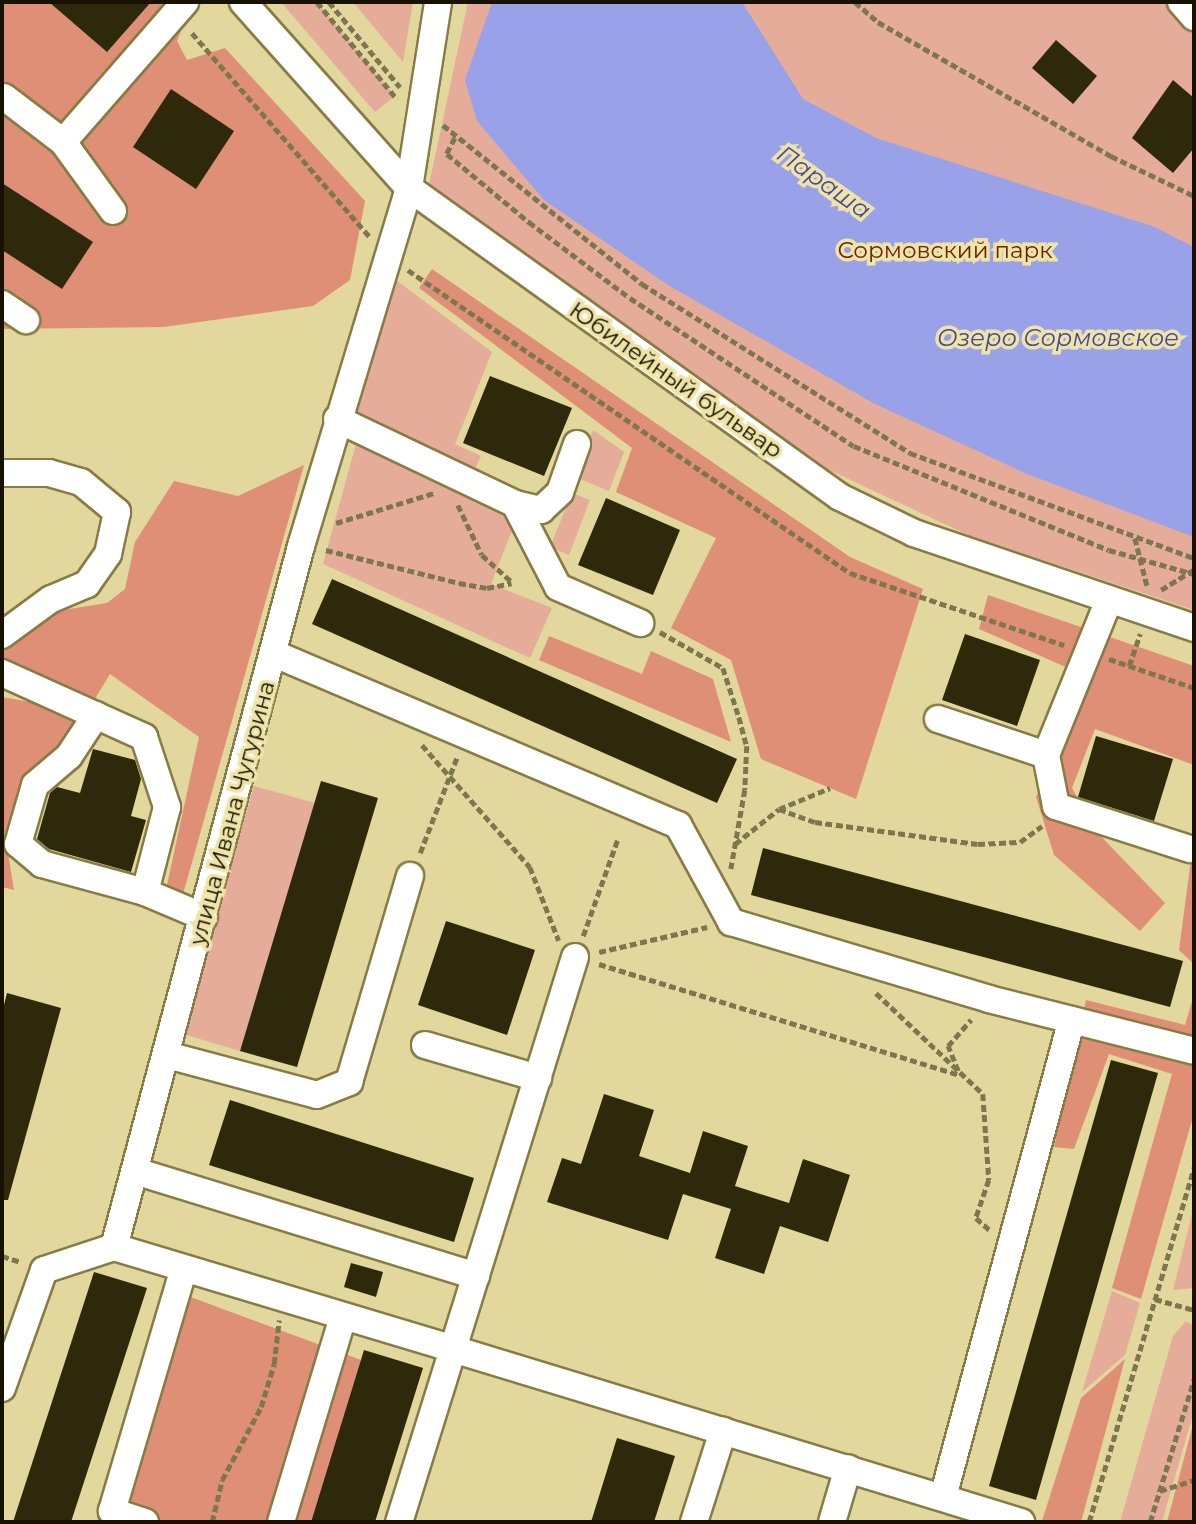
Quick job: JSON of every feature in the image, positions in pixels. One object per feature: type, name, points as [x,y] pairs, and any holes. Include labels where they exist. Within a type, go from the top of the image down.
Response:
[{"type":"street","name":"Юбилейный бульвар","points":[[243,2],[409,188],[840,497],[914,533],[1194,628]]},
{"type":"street","name":"улица Ивана Чугурина","points":[[114,1247],[275,654],[301,546],[386,256],[409,188],[438,2]]},
{"type":"street","points":[[1181,2],[1194,17]]},
{"type":"street","points":[[63,142],[179,7]]},
{"type":"street","points":[[4,97],[63,142],[113,211]]},
{"type":"street","points":[[2,304],[26,320]]},
{"type":"street","points":[[337,419],[515,504],[541,510],[560,492],[577,444]]},
{"type":"street","points":[[2,473],[49,473],[80,482],[117,512],[108,554],[87,584],[51,599],[2,635]]},
{"type":"street","points":[[515,504],[558,587],[640,623]]},
{"type":"street","points":[[1109,600],[1046,755],[1056,806],[1190,849]]},
{"type":"street","points":[[275,654],[678,825],[731,922],[989,999],[1194,1051]]},
{"type":"street","points":[[2,673],[144,737],[167,807],[145,892]]},
{"type":"street","points":[[96,715],[69,756],[35,785],[18,844],[42,864],[145,892],[168,906],[204,917]]},
{"type":"street","points":[[938,719],[1046,755]]},
{"type":"street","points":[[167,1055],[317,1095],[349,1082],[413,870]]},
{"type":"street","points":[[399,1522],[575,957]]},
{"type":"street","points":[[943,1497],[1010,1239],[1072,1020]]},
{"type":"street","points":[[425,1045],[538,1078]]},
{"type":"street","points":[[135,1171],[476,1276]]},
{"type":"street","points":[[2,1388],[44,1270],[114,1247],[943,1497],[970,1514],[1021,1522]]},
{"type":"street","points":[[145,1522],[111,1511],[184,1268]]},
{"type":"street","points":[[281,1522],[343,1316]]},
{"type":"street","points":[[694,1522],[723,1431]]},
{"type":"street","points":[[832,1522],[848,1468]]},
{"type":"path","points":[[317,2],[419,115],[455,138],[642,284],[910,453],[1194,558]]},
{"type":"path","points":[[329,2],[447,154],[630,298],[854,446],[1139,558],[1194,574]]},
{"type":"path","points":[[855,2],[878,22],[1111,156],[1194,196]]},
{"type":"path","points":[[179,7],[386,256],[850,573],[1194,688]]},
{"type":"path","points":[[447,154],[455,138]]},
{"type":"path","points":[[301,546],[339,520],[434,494],[451,473]]},
{"type":"path","points":[[301,546],[370,557],[405,573],[459,583],[487,587],[512,583],[482,555],[459,511],[451,473]]},
{"type":"path","points":[[1135,538],[1150,596]]},
{"type":"path","points":[[640,623],[723,668],[747,746],[730,877]]},
{"type":"path","points":[[413,870],[466,735]]},
{"type":"path","points":[[416,738],[530,867],[561,947],[575,957],[959,1075]]},
{"type":"path","points":[[735,844],[779,809],[830,788]]},
{"type":"path","points":[[779,809],[815,822],[978,844],[1020,842],[1066,810]]},
{"type":"path","points":[[575,957],[618,838]]},
{"type":"path","points":[[575,957],[731,922]]},
{"type":"path","points":[[867,985],[959,1075],[983,1094],[989,1180],[976,1218],[1010,1239]]},
{"type":"path","points":[[959,1075],[948,1046],[989,999]]},
{"type":"path","points":[[1090,1522],[1194,1167]]},
{"type":"path","points":[[212,1522],[222,1480],[261,1407],[274,1364],[279,1297]]},
{"type":"path","points":[[1155,1299],[1194,1310]]},
{"type":"path","points":[[1150,1522],[1194,1379]]},
{"type":"path","points":[[1160,1490],[1194,1480]]},
{"type":"green space","points":[[281,2],[317,2],[395,96],[375,112]]},
{"type":"green space","points":[[353,2],[413,2],[403,62]]},
{"type":"green space","name":"Сормовский парк","points":[[468,2],[1194,2],[1194,610],[968,535],[825,468],[467,220],[429,185]]},
{"type":"green space","points":[[392,277],[492,352],[455,444],[481,456],[472,475],[350,415]]},
{"type":"green space","points":[[593,430],[624,452],[609,491],[575,477]]},
{"type":"green space","points":[[356,444],[517,518],[491,584],[552,608],[530,658],[323,564]]},
{"type":"green space","points":[[572,493],[590,500],[569,555],[550,547]]},
{"type":"green space","points":[[254,786],[315,803],[240,1051],[183,1034]]},
{"type":"green space","points":[[1194,1206],[1194,1288],[1173,1290]]},
{"type":"green space","points":[[1112,1291],[1140,1303],[1125,1355],[1082,1392]]},
{"type":"green space","points":[[1186,1321],[1194,1326],[1194,1411],[1162,1522],[1120,1522],[1173,1336]]},
{"type":"shaded area","points":[[2,2],[192,2],[177,41],[187,60],[225,48],[365,201],[350,280],[313,306],[164,327],[2,329]]},
{"type":"shaded area","points":[[432,269],[850,557],[923,589],[856,799],[761,759],[731,660],[671,628],[716,538],[616,492],[632,448],[419,288]]},
{"type":"shaded area","points":[[304,465],[180,905],[167,885],[199,737],[110,674],[74,733],[27,776],[7,847],[14,890],[2,887],[2,697],[42,704],[2,662],[2,651],[57,611],[107,603],[125,589],[135,542],[174,481],[238,496]]},
{"type":"shaded area","points":[[988,595],[1194,666],[1194,765],[1095,729],[1072,788],[1094,829],[1165,903],[1140,931],[1054,855],[1036,797],[1065,745],[1084,675],[979,629]]},
{"type":"shaded area","points":[[549,636],[642,674],[651,651],[713,679],[731,742],[539,660]]},
{"type":"shaded area","points":[[1194,837],[1194,964],[1179,950]]},
{"type":"shaded area","points":[[1194,995],[1194,1113],[1141,1299],[1112,1288],[1172,1074],[1109,1054],[1074,1149],[1054,1147],[1086,1000],[1185,1025]]},
{"type":"shaded area","points":[[177,1292],[361,1360],[311,1522],[118,1522]]},
{"type":"shaded area","points":[[1125,1359],[1081,1522],[1042,1521],[1081,1398]]},
{"type":"shaded area","points":[[1194,1421],[1194,1522],[1167,1522]]},
{"type":"water","name":"Озеро Сормовское","points":[[492,2],[742,2],[803,99],[876,138],[1155,227],[1194,247],[1194,537],[1027,474],[873,403],[668,285],[544,200],[477,121],[465,80]]},
{"type":"building","points":[[49,2],[151,2],[107,52]]},
{"type":"building","points":[[1056,40],[1097,76],[1073,104],[1032,68]]},
{"type":"building","points":[[1173,80],[1194,98],[1194,148],[1173,173],[1132,138]]},
{"type":"building","points":[[171,89],[234,131],[196,189],[133,147]]},
{"type":"building","points":[[2,183],[93,242],[62,289],[2,250]]},
{"type":"building","points":[[490,376],[572,408],[544,476],[463,443]]},
{"type":"building","points":[[606,498],[680,530],[653,595],[578,565]]},
{"type":"building","points":[[332,579],[737,759],[717,803],[312,624]]},
{"type":"building","points":[[965,634],[1040,660],[1017,726],[942,700]]},
{"type":"building","points":[[1096,736],[1173,759],[1154,821],[1078,797]]},
{"type":"building","points":[[93,749],[135,760],[141,779],[131,816],[146,820],[131,872],[49,849],[37,839],[50,793],[57,787],[80,793]]},
{"type":"building","points":[[321,781],[378,798],[297,1067],[240,1051]]},
{"type":"building","points":[[763,848],[1183,961],[1170,1007],[751,895]]},
{"type":"building","points":[[446,921],[535,950],[507,1035],[418,1005]]},
{"type":"building","points":[[7,993],[61,1008],[8,1200],[2,1200],[2,1013]]},
{"type":"building","points":[[1111,1060],[1158,1073],[1036,1500],[989,1486]]},
{"type":"building","points":[[604,1094],[654,1110],[639,1156],[690,1173],[703,1131],[748,1146],[735,1186],[789,1203],[803,1159],[850,1175],[828,1242],[780,1226],[764,1274],[715,1258],[731,1209],[683,1194],[668,1240],[547,1202],[562,1158],[581,1164]]},
{"type":"building","points":[[230,1100],[474,1178],[454,1242],[209,1165]]},
{"type":"building","points":[[351,1263],[383,1272],[376,1297],[344,1287]]},
{"type":"building","points":[[94,1272],[147,1288],[71,1522],[13,1522]]},
{"type":"building","points":[[364,1350],[423,1368],[375,1522],[311,1522]]},
{"type":"building","points":[[617,1438],[675,1456],[654,1522],[591,1522]]},
{"type":"water label","name":"Параша","points":[[824,182]]}]
